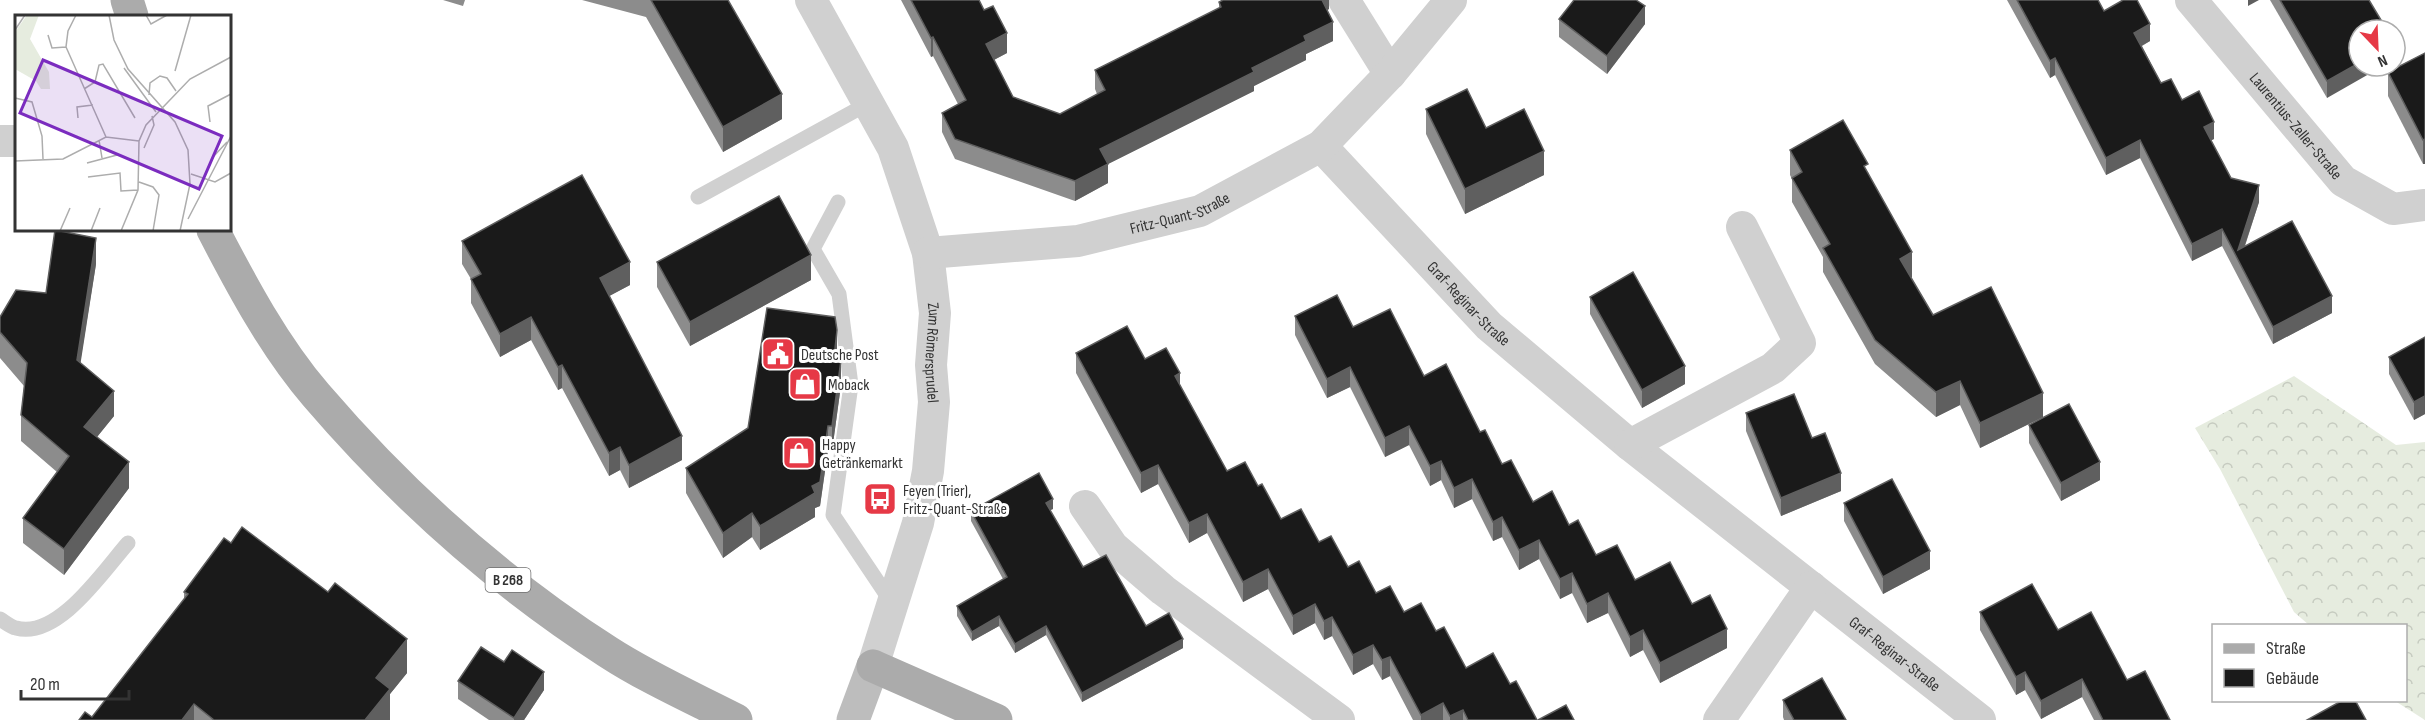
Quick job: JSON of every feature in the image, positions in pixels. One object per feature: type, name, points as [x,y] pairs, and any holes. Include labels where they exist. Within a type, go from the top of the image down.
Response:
[{"type":"main road","points":[[128,0],[132,15]]},
{"type":"main road","name":"B 268","points":[[214,231],[258,312],[315,394],[435,518],[505,579],[609,653],[736,720]]},
{"type":"main road","points":[[873,666],[996,720]]},
{"type":"street","name":"Zum Römersprudel","points":[[811,0],[893,148],[928,253],[935,313],[931,365],[932,438],[918,524],[894,606],[853,720]]},
{"type":"street","points":[[1344,0],[1390,74]]},
{"type":"street","name":"Fritz-Quant-Straße","points":[[928,253],[1078,242],[1200,211],[1322,146],[1390,74],[1451,0]]},
{"type":"street","name":"Laurentius-Zeller-Straße","points":[[2191,0],[2343,181],[2393,209],[2425,205]]},
{"type":"street","name":"Graf-Reginar-Straße","points":[[1322,146],[1490,326],[1630,445],[1980,720]]},
{"type":"street","points":[[1630,445],[1773,368],[1800,343],[1742,226]]},
{"type":"street","points":[[1085,506],[1113,547],[1163,590],[1339,720]]},
{"type":"street","points":[[1719,720],[1811,587]]},
{"type":"lane","points":[[698,197],[869,103]]},
{"type":"lane","points":[[838,202],[813,249],[839,294],[851,385],[833,515],[894,606]]},
{"type":"lane","points":[[0,619],[15,628],[36,629],[65,614],[128,543]]},
{"type":"green space","points":[[2294,376],[2396,445],[2425,442],[2425,720],[2397,702],[2407,702],[2407,624],[2308,624],[2294,612],[2220,469],[2195,428]]},
{"type":"building","points":[[651,0],[728,0],[782,94],[723,127]]},
{"type":"building","points":[[911,0],[979,0],[984,10],[993,6],[1007,33],[986,44],[1013,97],[1060,114],[1105,90],[1095,70],[1221,7],[1219,2],[1223,0],[1322,0],[1333,22],[1304,36],[1306,41],[1252,68],[1254,72],[1100,149],[1108,164],[1075,181],[955,139],[942,113],[966,100]]},
{"type":"building","points":[[1574,0],[1636,0],[1645,6],[1607,56],[1559,19]]},
{"type":"building","points":[[2017,0],[2098,0],[2104,11],[2123,0],[2137,0],[2150,24],[2134,33],[2161,83],[2171,79],[2182,100],[2199,91],[2214,122],[2204,127],[2231,178],[2259,185],[2238,250],[2292,221],[2332,296],[2273,327],[2222,229],[2192,244],[2140,140],[2106,158],[2055,58],[2050,61]]},
{"type":"building","points":[[2280,0],[2369,0],[2380,18],[2347,18],[2347,70],[2327,81]]},
{"type":"building","points":[[2425,53],[2425,139],[2423,140],[2391,78],[2407,78],[2407,62]]},
{"type":"building","points":[[1467,89],[1486,128],[1524,109],[1544,151],[1465,189],[1426,109]]},
{"type":"building","points":[[1843,120],[1868,164],[1864,166],[1912,252],[1900,259],[1933,315],[1991,287],[2043,393],[1980,423],[1960,381],[1936,392],[1875,340],[1823,248],[1830,244],[1792,178],[1802,172],[1790,150]]},
{"type":"building","points":[[582,175],[630,262],[600,278],[682,436],[629,465],[620,447],[609,453],[562,365],[558,367],[531,317],[500,334],[471,279],[481,274],[462,241]]},
{"type":"building","points":[[779,196],[811,255],[690,322],[657,262]]},
{"type":"building","points":[[55,231],[96,238],[77,360],[114,391],[84,427],[129,462],[64,549],[23,518],[69,456],[21,415],[27,363],[0,332],[0,317],[16,290],[46,293]]},
{"type":"building","points":[[1633,272],[1685,366],[1642,390],[1590,297]]},
{"type":"building","points":[[1337,295],[1353,327],[1390,309],[1424,376],[1446,364],[1480,432],[1485,430],[1502,464],[1511,460],[1533,502],[1552,491],[1569,525],[1578,520],[1596,555],[1617,545],[1635,580],[1670,562],[1692,604],[1710,595],[1727,629],[1660,663],[1643,630],[1630,637],[1608,593],[1587,604],[1572,573],[1560,579],[1539,540],[1519,550],[1502,517],[1493,522],[1472,479],[1454,488],[1441,461],[1430,466],[1409,426],[1385,438],[1350,367],[1327,379],[1295,316]]},
{"type":"building","points":[[767,308],[835,317],[837,330],[834,358],[841,360],[832,426],[828,426],[820,482],[812,486],[815,493],[760,526],[752,513],[723,533],[686,468],[748,428]]},
{"type":"building","points":[[1127,326],[1145,359],[1166,348],[1180,373],[1175,376],[1227,471],[1245,462],[1258,486],[1262,484],[1281,519],[1301,509],[1319,542],[1331,536],[1348,567],[1359,561],[1376,593],[1390,586],[1404,612],[1421,603],[1436,631],[1444,627],[1466,668],[1493,653],[1510,684],[1516,681],[1537,720],[1468,720],[1463,710],[1450,716],[1443,703],[1421,715],[1390,657],[1382,660],[1373,645],[1353,655],[1332,617],[1324,621],[1315,604],[1293,616],[1268,569],[1243,582],[1207,514],[1189,523],[1158,465],[1141,473],[1076,353]]},
{"type":"building","points":[[2425,337],[2425,396],[2414,402],[2389,357]]},
{"type":"building","points":[[1794,394],[1812,438],[1825,433],[1841,473],[1781,498],[1746,413]]},
{"type":"building","points":[[2069,404],[2100,462],[2061,483],[2029,425]]},
{"type":"building","points":[[1039,473],[1053,499],[1046,503],[1083,567],[1106,555],[1146,626],[1169,613],[1183,639],[1082,693],[1046,626],[1015,644],[999,616],[972,632],[957,606],[1007,577],[971,511]]},
{"type":"building","points":[[1892,479],[1930,551],[1883,577],[1844,503]]},
{"type":"building","points":[[242,527],[328,592],[335,583],[407,639],[376,678],[390,689],[365,720],[214,720],[194,704],[182,720],[79,720],[85,712],[92,717],[188,594],[184,592],[224,538],[231,543]]},
{"type":"building","points":[[2032,584],[2058,630],[2091,612],[2127,680],[2145,671],[2170,720],[2103,720],[2082,679],[2041,701],[2025,672],[2016,677],[1980,612]]},
{"type":"building","points":[[481,647],[504,662],[512,650],[544,672],[514,718],[458,681]]},
{"type":"building","points":[[1822,678],[1846,720],[1794,720],[1783,700]]},
{"type":"building","points":[[2339,702],[2356,702],[2366,720],[2307,720]]},
{"type":"building","points":[[1566,705],[1574,720],[1538,720]]},
{"type":"place","name":"Deutsche Post","points":[[778,354]]},
{"type":"place","name":"Moback","points":[[805,384]]},
{"type":"place","name":"Happy Getränkemarkt","points":[[799,453]]},
{"type":"place","name":"Feyen (Trier), Fritz-Quant-Straße","points":[[880,499]]}]
